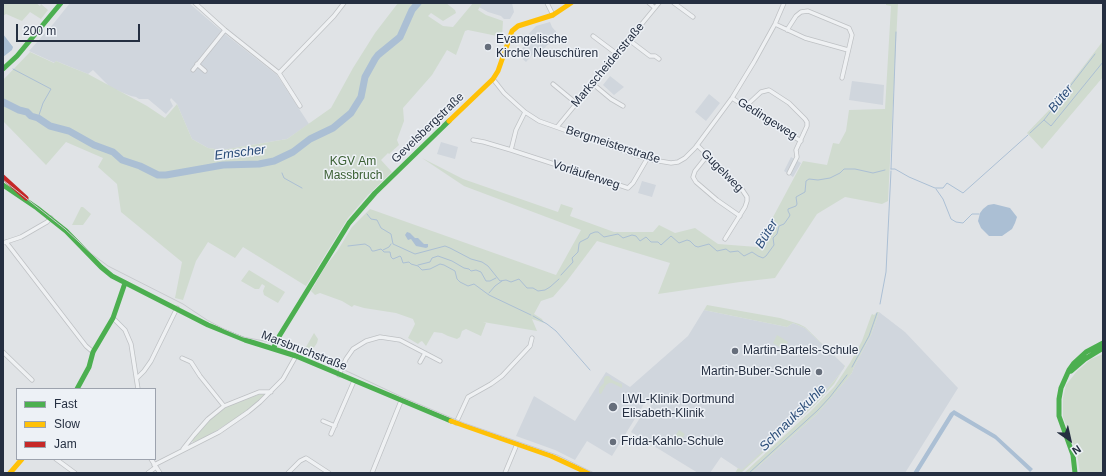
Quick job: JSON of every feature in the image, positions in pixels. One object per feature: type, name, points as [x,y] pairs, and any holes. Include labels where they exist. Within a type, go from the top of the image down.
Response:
[{"type":"street","points":[[3,69],[17,56],[61,3]]},
{"type":"street","points":[[195,3],[225,30],[278,73],[300,106]]},
{"type":"street","points":[[278,73],[334,16],[344,3]]},
{"type":"street","points":[[547,3],[553,15]]},
{"type":"street","name":"Gevelsbergstraße","points":[[274,349],[275,343],[349,223],[375,193],[493,79],[498,71],[510,34],[516,27],[553,15],[571,3]]},
{"type":"street","points":[[649,3],[655,8]]},
{"type":"street","name":"Markscheiderstraße","points":[[557,127],[659,3]]},
{"type":"street","points":[[674,3],[693,17]]},
{"type":"street","name":"Bergmeisterstraße","points":[[493,79],[504,93],[525,112],[539,122],[647,159],[672,163],[678,162],[691,153],[732,98],[775,24],[784,3]]},
{"type":"street","points":[[787,30],[796,16],[801,12],[808,11],[849,28],[852,35],[842,78]]},
{"type":"street","points":[[775,24],[805,38],[848,50]]},
{"type":"street","points":[[193,70],[225,30]]},
{"type":"street","points":[[593,36],[617,54]]},
{"type":"street","points":[[629,40],[650,56],[655,56],[659,59]]},
{"type":"street","points":[[197,64],[205,71]]},
{"type":"street","points":[[553,84],[576,103]]},
{"type":"street","points":[[593,84],[623,106]]},
{"type":"street","points":[[746,106],[761,92],[769,90],[789,103],[808,122],[806,131],[796,150],[797,157],[789,173]]},
{"type":"street","name":"Gedingeweg","points":[[732,98],[801,141]]},
{"type":"street","points":[[511,150],[516,130],[525,112]]},
{"type":"street","name":"Vorläuferweg","points":[[473,140],[511,150],[628,188],[633,183],[647,159]]},
{"type":"street","name":"Gugelweg","points":[[697,145],[741,188],[747,197],[747,201],[740,216],[725,239]]},
{"type":"street","points":[[707,156],[695,170],[693,177],[696,182],[717,200],[740,216]]},
{"type":"street","name":"Marsbruchstraße","points":[[3,177],[36,208]]},
{"type":"street","name":"Marsbruchstraße","points":[[3,185],[51,218],[73,237],[101,267],[112,276],[208,325],[234,336],[296,356],[401,401],[456,423],[551,456],[588,473]]},
{"type":"street","points":[[51,218],[29,233],[4,242],[86,346],[93,352]]},
{"type":"street","points":[[78,388],[89,367],[93,352],[104,330],[113,318],[125,283]]},
{"type":"street","points":[[137,378],[151,361],[177,308]]},
{"type":"street","points":[[113,318],[121,325],[128,337],[132,350],[138,388]]},
{"type":"street","points":[[339,375],[349,353],[360,344],[373,338],[386,337],[400,340],[440,361]]},
{"type":"street","points":[[456,423],[468,397],[502,376],[530,346],[532,338]]},
{"type":"street","points":[[1075,473],[1073,455],[1059,416],[1061,388],[1074,363],[1080,357],[1103,343]]},
{"type":"street","points":[[1067,375],[1085,359],[1103,348]]},
{"type":"street","points":[[3,352],[32,380]]},
{"type":"street","points":[[420,362],[425,353]]},
{"type":"street","points":[[148,473],[155,466],[219,432],[260,402],[283,379],[296,356]]},
{"type":"street","points":[[182,358],[191,362],[200,376],[224,406]]},
{"type":"street","points":[[332,434],[354,381]]},
{"type":"street","points":[[183,450],[194,434],[208,419],[224,406],[259,392],[271,392]]},
{"type":"street","points":[[372,473],[401,401]]},
{"type":"street","points":[[323,421],[335,426]]},
{"type":"street","points":[[505,473],[517,444]]},
{"type":"street","points":[[289,473],[300,461],[306,458],[329,473]]},
{"type":"street","points":[[10,473],[21,460]]},
{"type":"street","points":[[57,460],[75,473]]},
{"type":"street","points":[[152,460],[160,473]]},
{"type":"shaded area","points":[[70,3],[189,3],[277,75],[309,124],[287,139],[222,150],[208,148],[192,139],[177,104],[171,98],[170,100],[173,106],[166,114],[148,99],[139,99],[111,88],[93,70],[88,74],[56,61],[55,63],[29,51]]},
{"type":"shaded area","points":[[482,3],[512,3],[514,12],[510,19],[504,19],[501,16],[488,12],[479,7]]},
{"type":"shaded area","points":[[550,22],[558,34],[538,55],[535,52],[526,62],[517,54],[526,44],[523,40],[536,26]]},
{"type":"shaded area","points":[[610,76],[624,87],[614,95],[603,85]]},
{"type":"shaded area","points":[[852,81],[884,85],[883,105],[849,100]]},
{"type":"shaded area","points":[[709,94],[720,103],[706,121],[695,112]]},
{"type":"shaded area","points":[[441,142],[458,147],[455,159],[437,154]]},
{"type":"shaded area","points":[[791,157],[801,163],[793,177],[784,171]]},
{"type":"shaded area","points":[[642,181],[656,185],[652,197],[638,193]]},
{"type":"shaded area","points":[[704,310],[787,327],[793,323],[805,328],[844,365],[844,368],[839,375],[815,403],[742,471],[721,457],[710,473],[698,473],[631,432],[645,410],[651,406],[647,399],[612,456],[587,441],[575,460],[555,450],[516,436],[534,396],[575,421],[606,372],[630,387],[688,336]]},
{"type":"shaded area","points":[[879,312],[905,332],[958,388],[905,473],[751,473],[817,414],[852,373],[871,335]]},
{"type":"green space","points":[[3,3],[36,3],[40,6],[41,4],[48,10],[41,19],[30,12],[22,21],[6,14],[3,16]]},
{"type":"green space","name":"KGV Am Massbruch","points":[[398,3],[446,3],[455,10],[456,13],[443,21],[431,13],[428,16],[443,26],[453,27],[473,3],[482,3],[478,10],[486,15],[503,21],[502,37],[468,30],[465,31],[456,55],[447,50],[432,75],[403,108],[404,121],[397,140],[399,145],[381,160],[392,172],[368,195],[348,218],[306,286],[243,247],[235,258],[208,242],[196,261],[183,300],[175,298],[182,262],[121,212],[117,184],[98,167],[103,158],[66,142],[46,165],[3,121],[3,80],[30,52],[54,63],[56,61],[88,74],[147,106],[165,118],[177,104],[192,139],[208,148],[222,150],[287,139],[331,108],[353,68],[375,33]]},
{"type":"green space","points":[[886,3],[898,3],[888,201],[882,204],[845,197],[817,214],[775,278],[658,294],[670,263],[597,241],[553,297],[541,301],[534,314],[542,319],[544,323],[532,319],[537,331],[483,322],[486,323],[481,336],[466,329],[462,331],[460,337],[457,339],[442,333],[434,332],[426,346],[422,341],[418,344],[408,338],[415,324],[413,319],[396,313],[354,305],[352,307],[342,301],[320,293],[315,295],[311,291],[352,227],[370,209],[556,275],[581,230],[464,186],[422,158],[463,179],[558,212],[561,204],[573,208],[570,216],[614,232],[653,232],[659,225],[675,233],[695,228],[718,244],[757,247],[803,161],[827,165],[833,143],[839,144],[846,131],[849,110],[885,109],[891,6],[886,5]]},
{"type":"green space","points":[[1103,41],[1103,77],[1042,149],[1027,133],[1053,106]]},
{"type":"green space","points":[[81,207],[91,214],[83,225],[72,225]]},
{"type":"green space","points":[[249,270],[285,292],[278,303],[264,295],[263,291],[265,286],[262,284],[259,289],[255,289],[241,281]]},
{"type":"green space","points":[[707,305],[780,318],[799,324],[805,327],[843,364],[805,328],[793,323],[787,327],[704,310]]},
{"type":"green space","points":[[879,312],[871,335],[852,373],[817,414],[751,473],[744,473],[811,411],[834,387],[862,341],[872,314],[874,315]]},
{"type":"green space","points":[[314,333],[318,339],[317,343],[313,349],[309,350],[306,347]]},
{"type":"green space","points":[[777,335],[788,342],[783,349],[773,343]]},
{"type":"green space","points":[[1103,354],[1103,473],[1080,473],[1077,453],[1063,417],[1063,398],[1066,385],[1077,371],[1091,359]]},
{"type":"green space","points":[[842,370],[834,384],[816,404],[741,473],[735,473],[738,468],[742,470],[815,403]]},
{"type":"green space","points":[[609,376],[612,380],[622,384],[622,388],[609,383],[606,385],[601,394],[599,393],[599,388],[604,383],[604,378]]},
{"type":"green space","points":[[263,393],[265,395],[264,397],[241,415],[206,437],[193,442],[192,441],[207,422],[226,407]]},
{"type":"green space","points":[[679,430],[685,434],[677,446],[671,442]]},
{"type":"water","points":[[3,34],[13,47],[12,50],[3,57]]},
{"type":"water","points":[[994,204],[1010,208],[1017,217],[1012,229],[1002,236],[989,236],[981,228],[978,221],[980,213],[983,209],[988,205]]},
{"type":"water","points":[[407,232],[415,238],[418,238],[424,244],[428,244],[428,247],[416,246],[411,239],[408,240],[405,235]]},
{"type":"water","points":[[954,410],[996,435],[1033,469],[1030,472],[995,439],[954,415],[918,473],[913,473],[950,413]]},
{"type":"waterway","name":"Emscher","points":[[3,102],[19,110],[27,112],[31,116],[38,118],[50,126],[69,131],[94,145],[113,152],[122,160],[140,166],[158,175],[166,175],[223,165],[259,164],[274,161],[293,152],[310,139],[333,128],[351,113],[361,97],[365,77],[375,59],[400,37],[412,10],[418,3]]},
{"type":"waterway","points":[[891,169],[896,32]]},
{"type":"waterway","points":[[1044,120],[1095,54]]},
{"type":"waterway","name":"Büter","points":[[1030,133],[1044,120],[1051,126],[1103,62]]},
{"type":"waterway","points":[[13,69],[51,89],[43,103],[38,118]]},
{"type":"waterway","name":"Büter","points":[[891,169],[895,169],[909,177],[935,188],[943,188],[947,183],[963,193],[1028,135]]},
{"type":"waterway","name":"Büter","points":[[561,275],[573,262],[572,258],[578,252],[580,242],[595,232],[598,232],[604,237],[618,234],[623,238],[632,235],[636,236],[640,241],[646,237],[651,242],[658,242],[661,245],[671,236],[679,243],[687,240],[698,247],[709,244],[717,251],[726,249],[730,252],[738,251],[744,256],[752,252],[763,258],[774,245],[773,238],[777,234],[779,226],[784,224],[789,217],[790,215],[788,209],[796,206],[796,197],[805,192],[806,181],[809,179],[818,180],[830,178],[840,173],[844,169],[855,169],[873,173],[885,170]]},
{"type":"waterway","name":"Schnaukskuhle","points":[[880,304],[886,272],[891,171]]},
{"type":"waterway","name":"Büter","points":[[282,173],[284,178],[302,188]]},
{"type":"waterway","points":[[936,189],[943,199],[951,219],[956,222],[963,223],[972,214],[979,214]]},
{"type":"waterway","name":"Büter","points":[[367,214],[371,219],[377,220],[381,228],[391,234],[393,244],[415,254],[445,246],[471,259],[482,262],[488,266],[500,281],[506,280],[511,282],[519,279],[527,288],[533,288],[538,291],[545,290],[559,279]]},
{"type":"waterway","points":[[348,246],[365,244],[370,247],[372,251],[381,249],[384,252],[390,252],[393,259],[400,256],[403,263],[409,262],[418,266],[422,270],[430,269],[440,264],[444,265],[455,271],[457,279],[460,282],[468,286],[474,284],[489,295],[531,315]]},
{"type":"waterway","points":[[383,250],[391,244]]},
{"type":"waterway","points":[[418,265],[430,262],[432,258],[438,256],[452,261],[471,271],[476,270],[481,272],[486,281],[496,278]]},
{"type":"waterway","points":[[489,293],[502,281]]},
{"type":"waterway","name":"Schnaukskuhle","points":[[852,367],[869,336],[877,313]]},
{"type":"waterway","points":[[533,316],[556,331],[590,370]]},
{"type":"waterway","name":"Schnaukskuhle","points":[[749,473],[818,410],[847,375]]},
{"type":"tram line","points":[[3,180],[65,229],[92,254],[108,266],[183,304],[224,329],[243,337],[275,343],[304,351],[402,397],[464,423],[557,455],[594,473]]},
{"type":"traffic: fast","points":[[3,69],[17,56],[61,3]]},
{"type":"traffic: fast","points":[[274,349],[275,343],[349,223],[375,193],[449,121]]},
{"type":"traffic: fast","points":[[3,185],[37,208],[66,231],[101,267],[112,276],[208,325],[245,340],[296,356],[451,421]]},
{"type":"traffic: fast","points":[[78,388],[89,367],[93,352],[113,318],[125,283]]},
{"type":"traffic: fast","points":[[1075,473],[1073,455],[1059,416],[1059,399],[1061,388],[1069,370],[1074,363],[1086,352],[1103,343]]},
{"type":"traffic: fast","points":[[1071,371],[1085,359],[1103,348]]},
{"type":"traffic: slow","points":[[449,121],[493,79],[498,71],[512,31],[518,26],[553,15],[571,3]]},
{"type":"traffic: slow","points":[[451,421],[551,456],[588,473]]},
{"type":"traffic: slow","points":[[10,473],[21,460]]},
{"type":"traffic: jam","points":[[3,177],[26,198]]},
{"type":"place","name":"Evangelische Kirche Neuschüren","points":[[488,47]]},
{"type":"place","name":"Martin-Bartels-Schule","points":[[735,351]]},
{"type":"place","name":"Martin-Buber-Schule","points":[[819,372]]},
{"type":"place","name":"LWL-Klinik Dortmund Elisabeth-Klinik","points":[[613,407]]},
{"type":"place","name":"Frida-Kahlo-Schule","points":[[613,442]]}]
